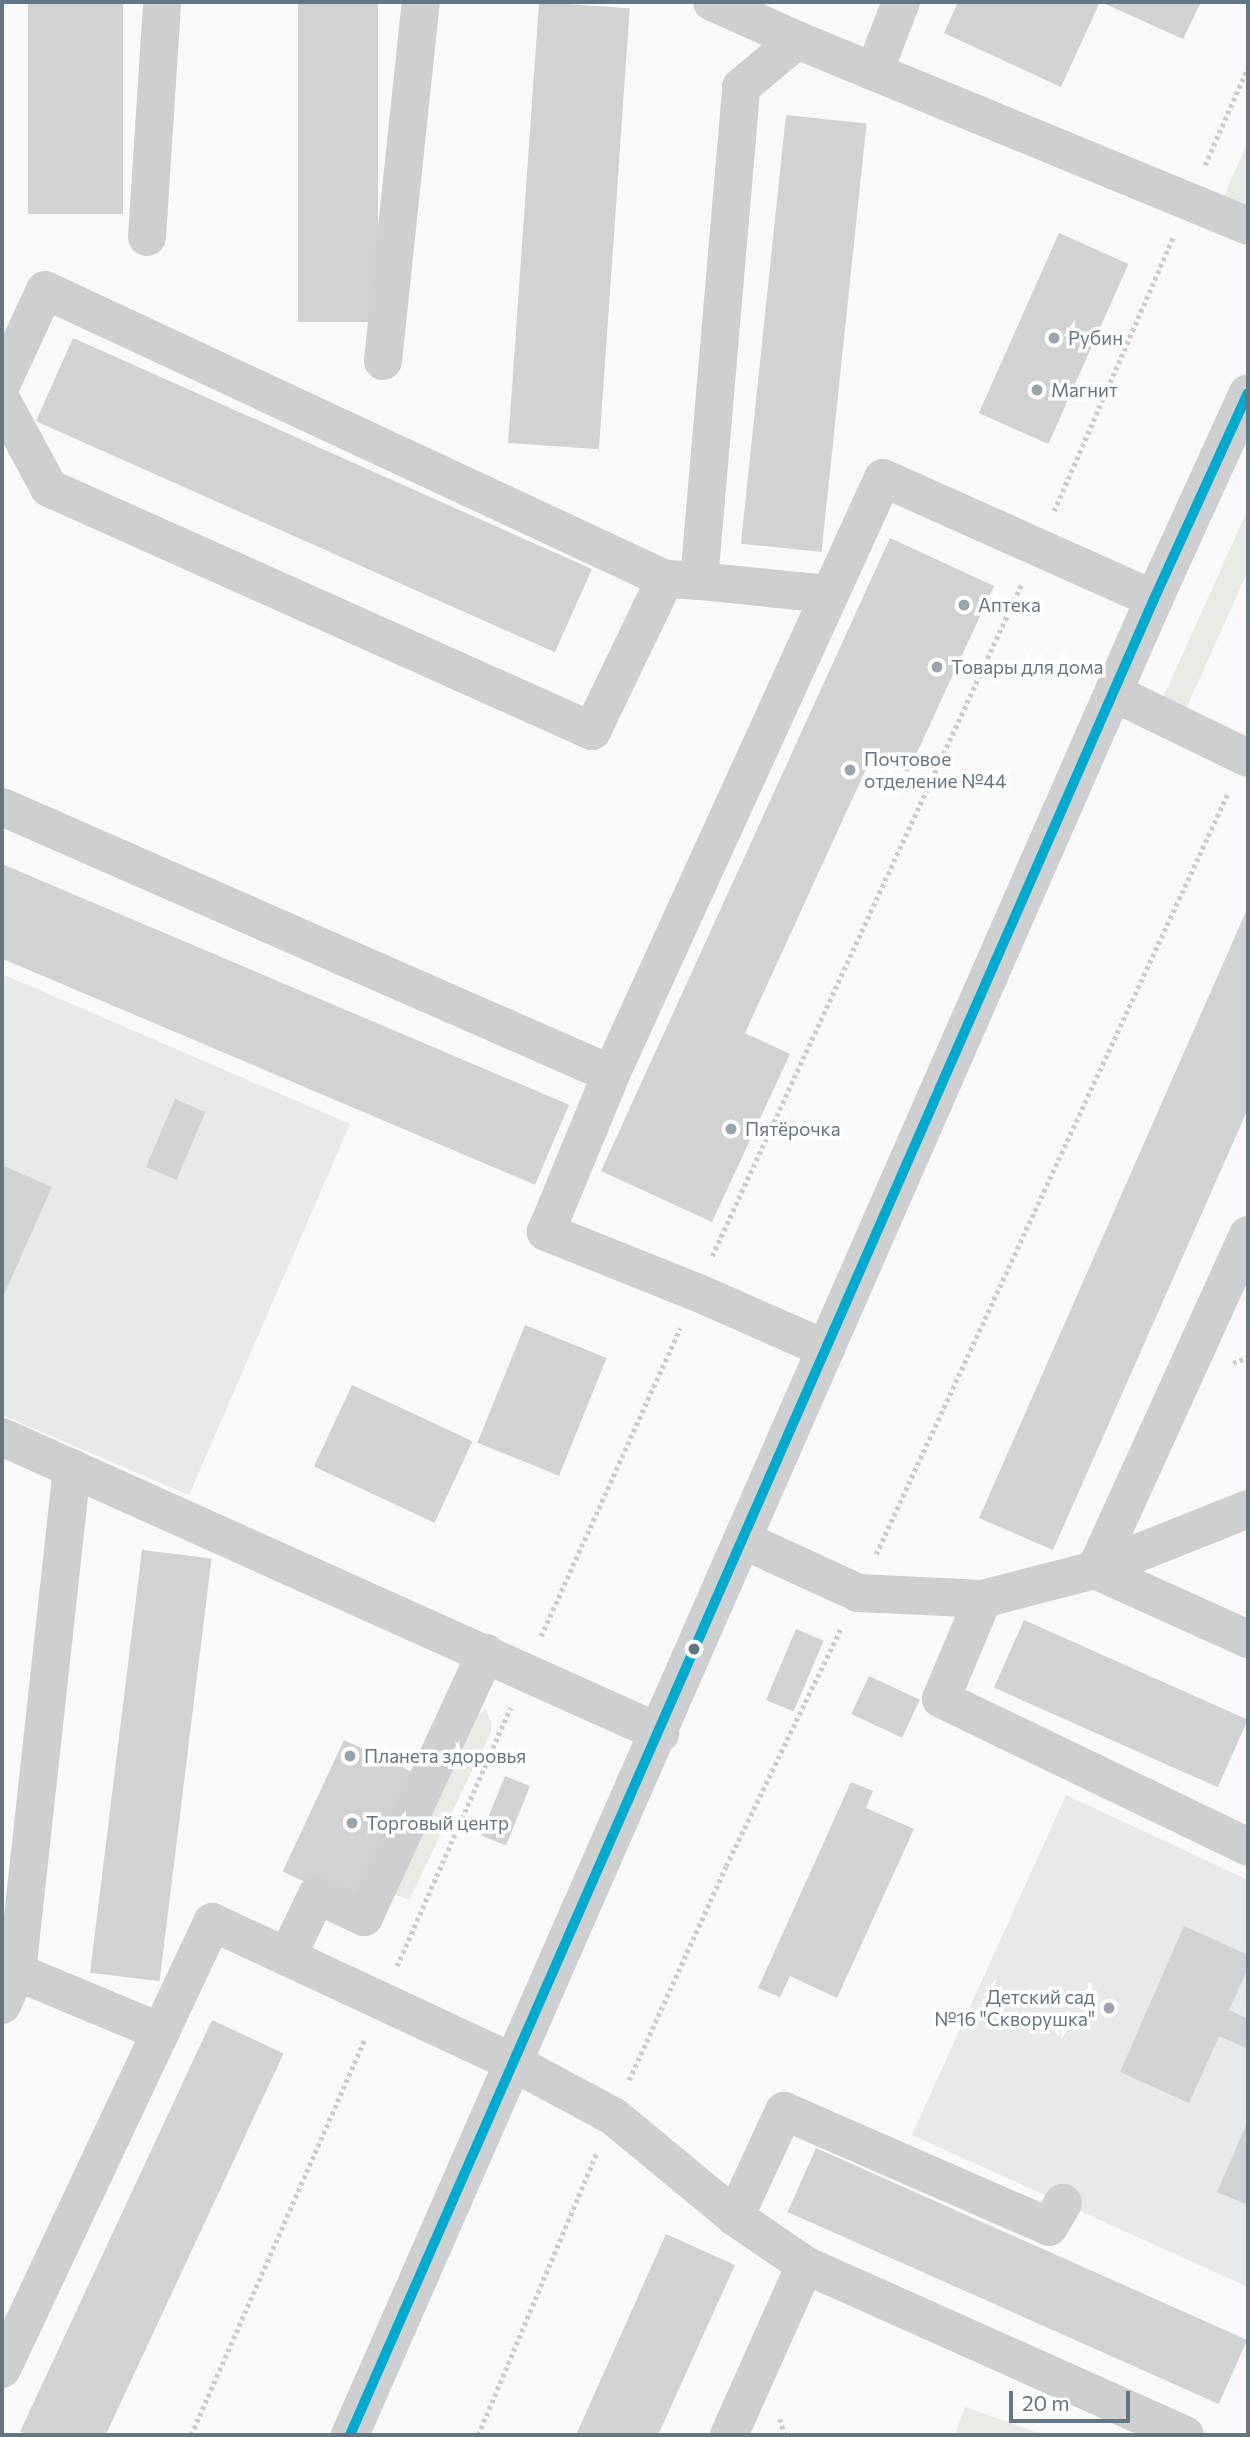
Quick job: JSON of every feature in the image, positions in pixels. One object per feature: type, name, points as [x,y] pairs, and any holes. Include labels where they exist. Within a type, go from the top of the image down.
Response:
[{"type":"street","points":[[147,237],[162,2]]},
{"type":"street","points":[[383,361],[421,2]]},
{"type":"street","points":[[712,2],[797,40],[1248,226]]},
{"type":"street","points":[[874,72],[901,2]]},
{"type":"street","points":[[2,401],[49,488],[592,731],[682,580],[741,87],[797,40]]},
{"type":"street","points":[[2,383],[45,290],[682,580],[828,594]]},
{"type":"street","points":[[350,2435],[660,1733],[1154,599],[1248,393]]},
{"type":"street","points":[[826,1349],[546,1231],[611,1074],[883,478],[1154,599]]},
{"type":"street","points":[[1114,693],[1248,758]]},
{"type":"street","points":[[2,807],[611,1074]]},
{"type":"street","points":[[1095,1570],[1248,1235]]},
{"type":"street","points":[[2,1437],[660,1733]]},
{"type":"street","points":[[72,1468],[9,1988],[161,2032]]},
{"type":"street","points":[[743,1540],[858,1593],[983,1599],[1095,1570],[1248,1509]]},
{"type":"street","points":[[1095,1570],[1248,1639]]},
{"type":"street","points":[[983,1599],[941,1699],[1248,1847]]},
{"type":"street","points":[[287,1957],[317,1895],[364,1917],[485,1653]]},
{"type":"street","points":[[2,2369],[212,1922],[514,2063],[612,2116],[735,2217],[805,2265],[1185,2435]]},
{"type":"street","points":[[735,2217],[784,2111],[1049,2227],[1063,2203]]},
{"type":"street","points":[[729,2435],[805,2265]]},
{"type":"path","points":[[191,2435],[525,1671],[1038,547],[1248,66]]},
{"type":"shaded area","points":[[1248,141],[1248,207],[1224,196]]},
{"type":"shaded area","points":[[1248,509],[1248,571],[1186,709],[1162,700]]},
{"type":"shaded area","points":[[2,974],[350,1124],[189,1495],[2,1415]]},
{"type":"shaded area","points":[[486,1709],[491,1722],[491,1732],[409,1900],[386,1891],[468,1723]]},
{"type":"shaded area","name":"Детский сад №16 \"Скворушка\"","points":[[1066,1795],[1248,1880],[1248,2287],[912,2135]]},
{"type":"shaded area","points":[[965,2407],[1044,2435],[955,2435]]},
{"type":"building","points":[[28,2],[123,2],[123,214],[28,214]]},
{"type":"building","points":[[298,2],[378,2],[378,322],[298,322]]},
{"type":"building","points":[[539,2],[630,8],[599,449],[508,443]]},
{"type":"building","points":[[958,2],[1100,2],[1061,87],[944,33]]},
{"type":"building","points":[[1101,2],[1201,2],[1183,39]]},
{"type":"building","points":[[786,115],[867,123],[822,552],[741,544]]},
{"type":"building","name":"Рубин","points":[[1059,233],[1128,264],[1048,444],[979,413]]},
{"type":"building","points":[[73,338],[592,569],[555,652],[36,421]]},
{"type":"building","points":[[890,538],[994,586],[908,772],[872,756],[745,1033],[790,1054],[712,1222],[601,1171]]},
{"type":"building","points":[[2,864],[569,1105],[535,1185],[2,959]]},
{"type":"building","points":[[1248,907],[1248,1109],[1053,1550],[979,1518]]},
{"type":"building","points":[[175,1099],[205,1112],[176,1180],[146,1167]]},
{"type":"building","points":[[2,1165],[52,1187],[2,1299]]},
{"type":"building","points":[[525,1325],[607,1358],[559,1476],[477,1443]]},
{"type":"building","points":[[352,1385],[473,1441],[435,1523],[314,1467]]},
{"type":"building","points":[[142,1550],[211,1559],[160,1981],[90,1973]]},
{"type":"building","points":[[1024,1620],[1248,1720],[1218,1787],[994,1688]]},
{"type":"building","points":[[796,1629],[824,1641],[794,1712],[766,1700]]},
{"type":"building","points":[[869,1676],[920,1700],[902,1738],[851,1714]]},
{"type":"building","name":"Торговый центр","points":[[344,1740],[421,1776],[360,1907],[283,1871]]},
{"type":"building","points":[[505,1776],[530,1786],[506,1845],[481,1835]]},
{"type":"building","points":[[851,1782],[873,1791],[866,1808],[914,1829],[837,1998],[790,1976],[780,1997],[758,1988]]},
{"type":"building","points":[[1184,1926],[1248,1955],[1248,1968],[1229,2010],[1248,2019],[1248,2049],[1219,2036],[1189,2103],[1120,2072]]},
{"type":"building","points":[[212,2020],[284,2053],[106,2435],[28,2435],[20,2431]]},
{"type":"building","points":[[1248,2121],[1248,2205],[1217,2192]]},
{"type":"building","points":[[816,2148],[1247,2340],[1219,2404],[788,2212]]},
{"type":"building","points":[[666,2234],[735,2265],[658,2435],[576,2435]]},
{"type":"transit line","points":[[350,2435],[1154,599],[1248,393]]},
{"type":"place","name":"Рубин","points":[[1054,338]]},
{"type":"place","name":"Магнит","points":[[1037,390]]},
{"type":"place","name":"Аптека","points":[[964,605]]},
{"type":"place","name":"Товары для дома","points":[[937,667]]},
{"type":"place","name":"Почтовое отделение №44","points":[[850,770]]},
{"type":"place","name":"Пятёрочка","points":[[731,1129]]},
{"type":"place","name":"Планета здоровья","points":[[350,1756]]},
{"type":"place","name":"Торговый центр","points":[[352,1823]]},
{"type":"place","name":"Детский сад №16 \"Скворушка\"","points":[[1109,2008]]}]
